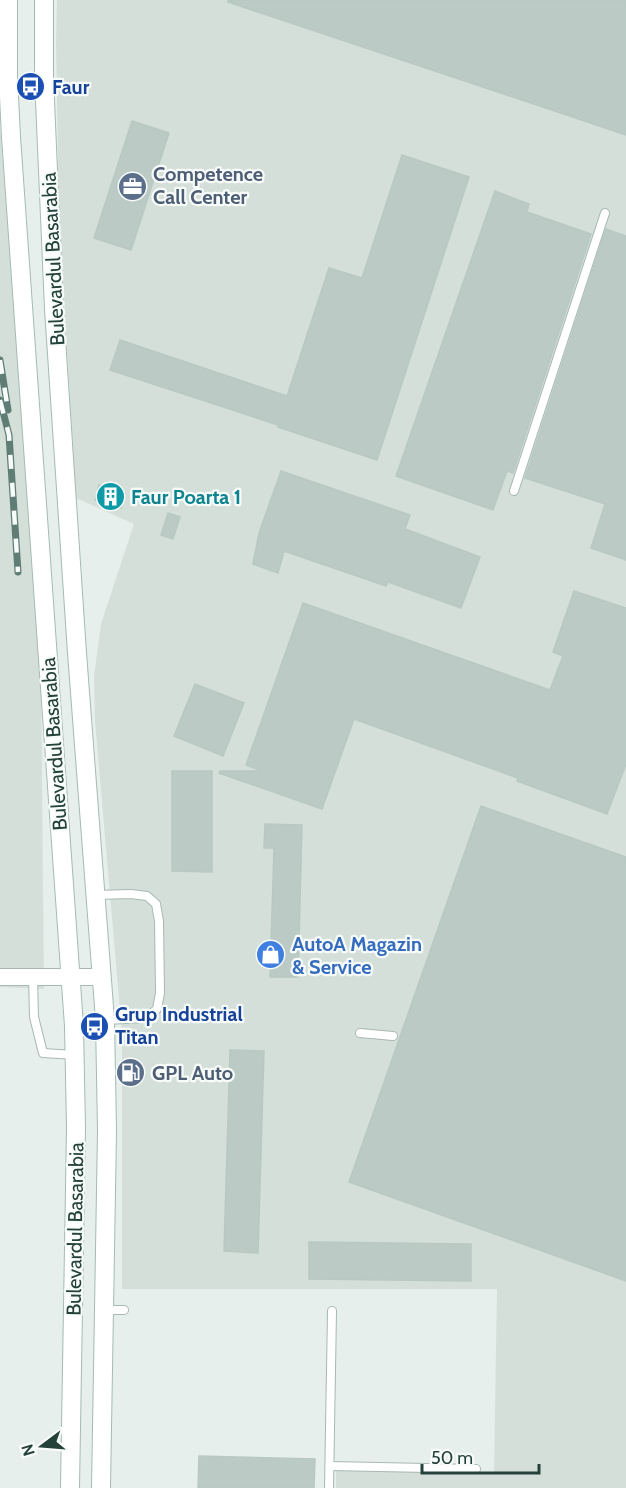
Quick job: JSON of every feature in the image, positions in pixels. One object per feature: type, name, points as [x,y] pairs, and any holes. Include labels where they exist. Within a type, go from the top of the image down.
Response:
[{"type":"main road","name":"Bulevardul Basarabia","points":[[8,0],[11,137],[75,1055],[75,1263],[70,1488]]},
{"type":"main road","name":"Bulevardul Basarabia","points":[[44,0],[45,98],[54,309],[105,1020],[107,1131],[101,1488]]},
{"type":"street","points":[[0,977],[102,977]]},
{"type":"lane","points":[[514,491],[604,213]]},
{"type":"lane","points":[[96,895],[147,896],[156,904],[159,921],[160,993],[157,1009],[146,1018],[105,1020]]},
{"type":"lane","points":[[33,977],[34,1017],[44,1053],[75,1055]]},
{"type":"lane","points":[[360,1033],[393,1036]]},
{"type":"lane","points":[[105,1310],[124,1310]]},
{"type":"lane","points":[[329,1488],[332,1311]]},
{"type":"lane","points":[[330,1466],[476,1469]]},
{"type":"shaded area","points":[[57,0],[626,0],[626,1488],[336,1488],[336,1470],[494,1474],[497,1289],[122,1289],[122,1033],[95,721],[94,676],[101,624],[134,524],[76,498],[59,215]]},
{"type":"shaded area","points":[[0,126],[40,569],[44,989],[0,987]]},
{"type":"building","points":[[228,0],[626,0],[626,135],[228,2]]},
{"type":"building","name":"Competence Call Center","points":[[132,121],[169,133],[131,250],[94,238]]},
{"type":"building","points":[[402,155],[469,177],[377,460],[110,370],[120,340],[287,396],[329,268],[362,278]]},
{"type":"building","points":[[495,191],[529,204],[527,212],[591,234],[513,473],[507,471],[493,510],[396,476]]},
{"type":"building","points":[[606,229],[626,236],[626,560],[591,548],[605,504],[525,478]]},
{"type":"building","points":[[281,471],[410,515],[405,529],[480,557],[461,608],[388,582],[386,586],[284,551],[278,573],[253,564],[259,533]]},
{"type":"building","name":"Faur Poarta 1","points":[[99,485],[125,493],[121,508],[95,500]]},
{"type":"building","points":[[168,513],[180,517],[173,539],[161,535]]},
{"type":"building","points":[[574,591],[626,608],[626,764],[607,814],[517,781],[518,778],[354,719],[322,809],[219,773],[220,771],[262,771],[246,765],[303,603],[550,690],[563,656],[553,652]]},
{"type":"building","points":[[195,684],[244,703],[223,756],[174,736]]},
{"type":"building","points":[[172,771],[212,771],[212,872],[172,871]]},
{"type":"building","points":[[481,806],[626,857],[626,1281],[349,1182]]},
{"type":"building","points":[[265,824],[302,825],[298,977],[270,977],[274,848],[264,848]]},
{"type":"building","points":[[230,1050],[264,1051],[258,1253],[224,1251]]},
{"type":"building","points":[[309,1242],[471,1244],[471,1281],[309,1279]]},
{"type":"building","points":[[199,1456],[315,1459],[314,1488],[198,1488]]},
{"type":"railway","points":[[0,360],[8,410]]},
{"type":"railway","points":[[0,400],[9,435],[18,572]]},
{"type":"place","name":"Faur","points":[[31,87]]},
{"type":"place","name":"Competence Call Center","points":[[132,186]]},
{"type":"place","name":"Faur Poarta 1","points":[[110,497]]},
{"type":"place","name":"AutoA Magazin & Service","points":[[271,955]]},
{"type":"place","name":"Grup Industrial Titan","points":[[94,1026]]},
{"type":"place","name":"GPL Auto","points":[[131,1073]]}]
